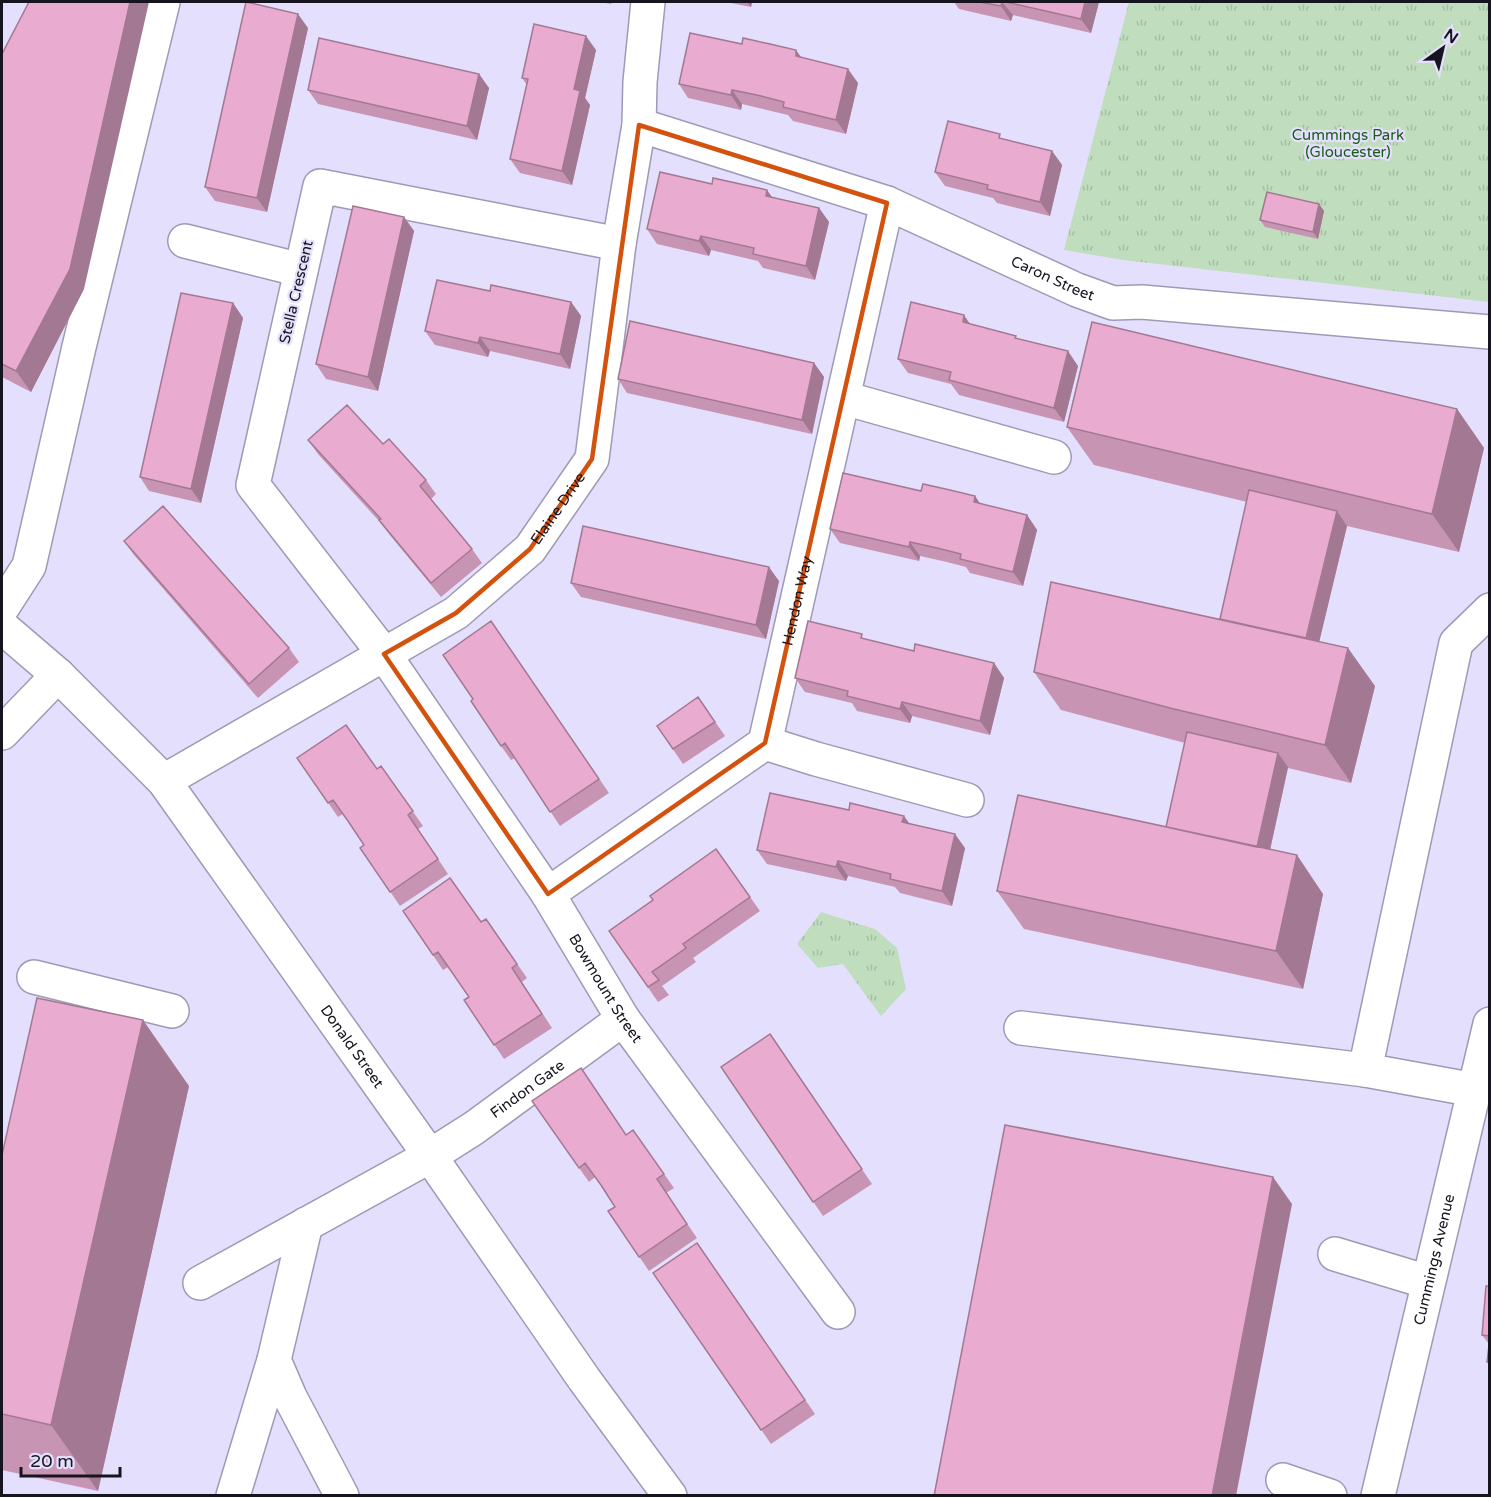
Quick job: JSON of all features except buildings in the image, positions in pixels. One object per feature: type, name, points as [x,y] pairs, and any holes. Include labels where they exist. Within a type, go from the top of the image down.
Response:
[{"type":"street","points":[[2,608],[29,566],[79,347],[163,2]]},
{"type":"street","name":"Elaine Drive","points":[[164,781],[456,613],[530,549],[592,459],[619,244],[639,125],[640,82],[648,2]]},
{"type":"street","name":"Caron Street","points":[[639,125],[887,203],[1077,290],[1113,303],[1142,302],[1490,332]]},
{"type":"street","name":"Stella Crescent","points":[[384,654],[253,485],[320,186],[619,244]]},
{"type":"street","name":"Hendon Way","points":[[765,743],[887,203]]},
{"type":"street","points":[[185,241],[301,270]]},
{"type":"street","points":[[844,398],[1054,457]]},
{"type":"street","points":[[1365,1071],[1456,643],[1490,610]]},
{"type":"street","name":"Donald Street","points":[[2,627],[58,675],[164,781],[670,1496]]},
{"type":"street","name":"Bowmount Street","points":[[384,654],[548,894],[623,1019],[838,1312]]},
{"type":"street","points":[[2,733],[58,675]]},
{"type":"street","points":[[548,894],[765,743],[967,800]]},
{"type":"street","points":[[34,977],[172,1011]]},
{"type":"street","name":"Findon Gate","points":[[200,1283],[430,1156],[474,1128],[623,1019]]},
{"type":"street","name":"Cummings Avenue","points":[[1378,1496],[1428,1282],[1477,1131],[1474,1090],[1490,1024]]},
{"type":"street","points":[[1021,1028],[1365,1071],[1474,1090]]},
{"type":"street","points":[[233,1496],[274,1360],[306,1224]]},
{"type":"street","points":[[1335,1254],[1428,1282]]},
{"type":"street","points":[[274,1360],[290,1397],[342,1496]]},
{"type":"street","points":[[1283,1480],[1330,1496]]},
{"type":"highlighted area","points":[[639,125],[887,203],[765,743],[548,894],[384,654],[456,613],[530,549],[592,459]]},
{"type":"green space","name":"Cummings Park (Gloucester)","points":[[1129,2],[1489,2],[1489,302],[1123,260],[1064,250]]},
{"type":"green space","points":[[821,912],[875,929],[897,948],[906,989],[881,1016],[843,964],[818,968],[797,944]]}]
